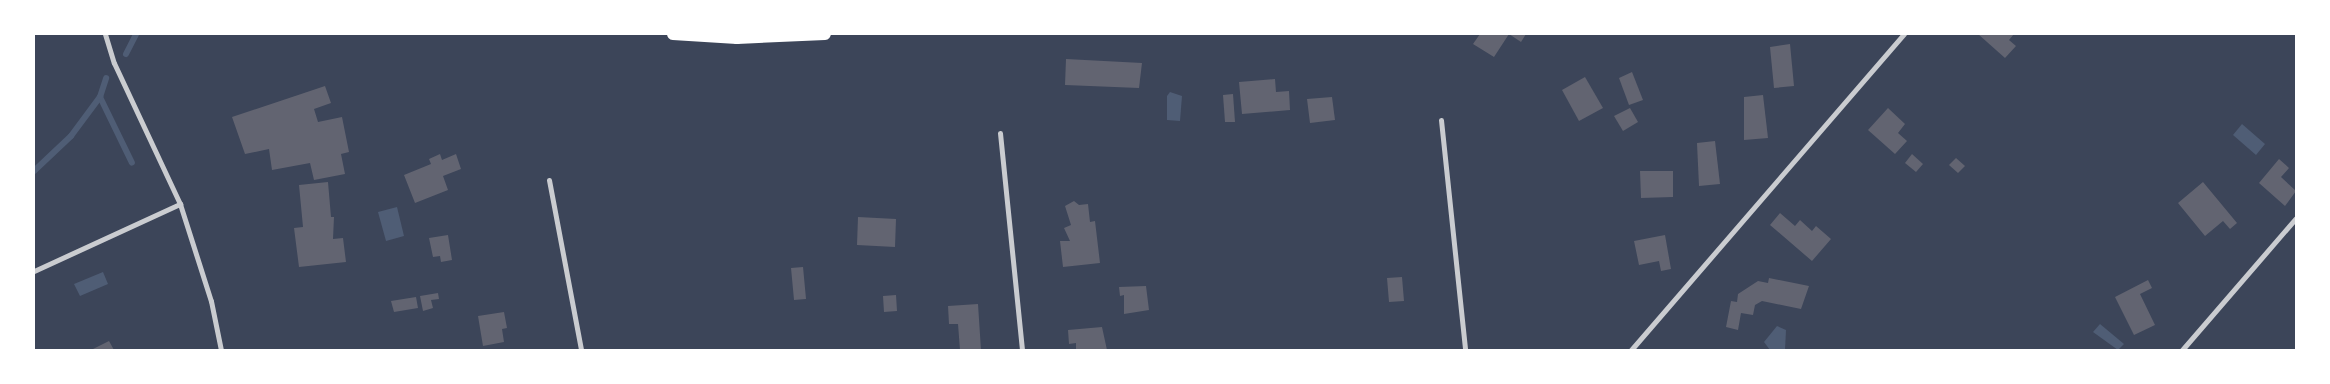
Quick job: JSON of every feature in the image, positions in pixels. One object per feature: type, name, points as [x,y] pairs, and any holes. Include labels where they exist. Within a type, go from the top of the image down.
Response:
[{"type":"main road","points":[[673,34],[737,38],[825,34]]},
{"type":"street","points":[[105,34],[114,63],[180,204],[211,301],[221,350]]},
{"type":"street","points":[[1631,350],[1904,34]]},
{"type":"street","points":[[1441,120],[1465,350]]},
{"type":"street","points":[[1000,133],[1022,350]]},
{"type":"street","points":[[550,180],[581,350]]},
{"type":"street","points":[[34,271],[180,204]]},
{"type":"street","points":[[2182,350],[2296,218]]},
{"type":"shaded area","points":[[34,34],[2296,34],[2296,350],[34,350]]},
{"type":"shaded area","points":[[1170,92],[1182,96],[1180,121],[1167,120],[1167,96]]},
{"type":"shaded area","points":[[2242,124],[2265,144],[2256,155],[2233,135]]},
{"type":"shaded area","points":[[397,207],[404,236],[386,241],[378,212]]},
{"type":"shaded area","points":[[103,272],[108,284],[80,296],[74,284]]},
{"type":"shaded area","points":[[2100,324],[2124,344],[2118,350],[2093,332]]},
{"type":"shaded area","points":[[1777,326],[1786,330],[1785,350],[1770,350],[1764,342]]},
{"type":"building","points":[[1480,34],[1509,34],[1494,57],[1473,44]]},
{"type":"building","points":[[1509,34],[1526,34],[1521,42]]},
{"type":"building","points":[[1978,34],[2014,34],[2009,40],[2016,46],[2005,58]]},
{"type":"building","points":[[1790,44],[1794,86],[1774,88],[1770,47]]},
{"type":"building","points":[[1066,59],[1142,63],[1139,88],[1065,85]]},
{"type":"building","points":[[1632,72],[1643,100],[1629,105],[1619,78]]},
{"type":"building","points":[[1585,77],[1603,108],[1579,121],[1562,90]]},
{"type":"building","points":[[1275,79],[1276,92],[1289,91],[1290,110],[1242,114],[1239,82]]},
{"type":"building","points":[[325,86],[331,103],[314,109],[318,122],[342,117],[349,152],[341,154],[345,174],[314,180],[310,163],[272,170],[269,149],[245,154],[232,117]]},
{"type":"building","points":[[1233,94],[1235,122],[1225,122],[1223,95]]},
{"type":"building","points":[[1763,95],[1768,138],[1744,140],[1744,97]]},
{"type":"building","points":[[1332,97],[1335,120],[1310,123],[1307,99]]},
{"type":"building","points":[[1630,108],[1638,122],[1623,131],[1614,116]]},
{"type":"building","points":[[1888,108],[1905,124],[1898,133],[1907,141],[1895,154],[1868,130]]},
{"type":"building","points":[[1715,141],[1720,184],[1699,186],[1697,143]]},
{"type":"building","points":[[440,154],[442,160],[456,154],[461,169],[443,176],[448,190],[415,203],[404,175],[431,164],[429,159]]},
{"type":"building","points":[[1912,154],[1923,164],[1916,172],[1905,163]]},
{"type":"building","points":[[1956,158],[1965,166],[1958,173],[1949,165]]},
{"type":"building","points":[[2279,159],[2289,168],[2281,177],[2296,191],[2285,206],[2259,183]]},
{"type":"building","points":[[1640,171],[1673,171],[1673,197],[1641,198]]},
{"type":"building","points":[[328,182],[331,217],[334,217],[333,239],[343,238],[346,262],[299,267],[294,228],[303,227],[299,185]]},
{"type":"building","points":[[2203,182],[2237,223],[2230,229],[2223,221],[2205,236],[2178,203]]},
{"type":"building","points":[[1074,201],[1079,205],[1088,204],[1090,222],[1095,221],[1100,263],[1063,267],[1060,241],[1070,241],[1064,228],[1071,225],[1065,206]]},
{"type":"building","points":[[1780,213],[1795,226],[1800,220],[1812,231],[1816,226],[1831,239],[1812,261],[1770,225]]},
{"type":"building","points":[[858,217],[896,219],[895,247],[857,245]]},
{"type":"building","points":[[448,235],[452,260],[441,262],[440,256],[433,257],[429,238]]},
{"type":"building","points":[[1665,235],[1671,269],[1661,271],[1659,261],[1639,265],[1634,241]]},
{"type":"building","points":[[803,267],[806,299],[794,300],[791,268]]},
{"type":"building","points":[[1402,277],[1404,301],[1389,302],[1387,278]]},
{"type":"building","points":[[1769,278],[1809,286],[1801,309],[1762,301],[1755,305],[1753,315],[1741,313],[1738,330],[1726,327],[1731,301],[1737,302],[1738,294],[1758,281],[1768,283]]},
{"type":"building","points":[[2148,280],[2152,288],[2140,294],[2155,325],[2134,335],[2115,297]]},
{"type":"building","points":[[1146,286],[1149,310],[1124,314],[1124,295],[1120,296],[1119,287]]},
{"type":"building","points":[[438,293],[439,299],[431,300],[433,308],[423,311],[420,296]]},
{"type":"building","points":[[896,295],[897,311],[884,312],[883,296]]},
{"type":"building","points":[[416,297],[418,308],[394,312],[391,301]]},
{"type":"building","points":[[978,304],[981,350],[960,350],[958,324],[949,324],[948,306]]},
{"type":"building","points":[[504,312],[507,328],[502,329],[504,342],[483,346],[478,316]]},
{"type":"building","points":[[1102,327],[1107,350],[1076,350],[1076,343],[1069,344],[1068,330]]},
{"type":"building","points":[[109,341],[114,350],[91,350]]},
{"type":"waterway","points":[[126,54],[136,34]]},
{"type":"waterway","points":[[34,171],[71,136],[100,97],[106,78]]},
{"type":"waterway","points":[[100,97],[132,163]]}]
